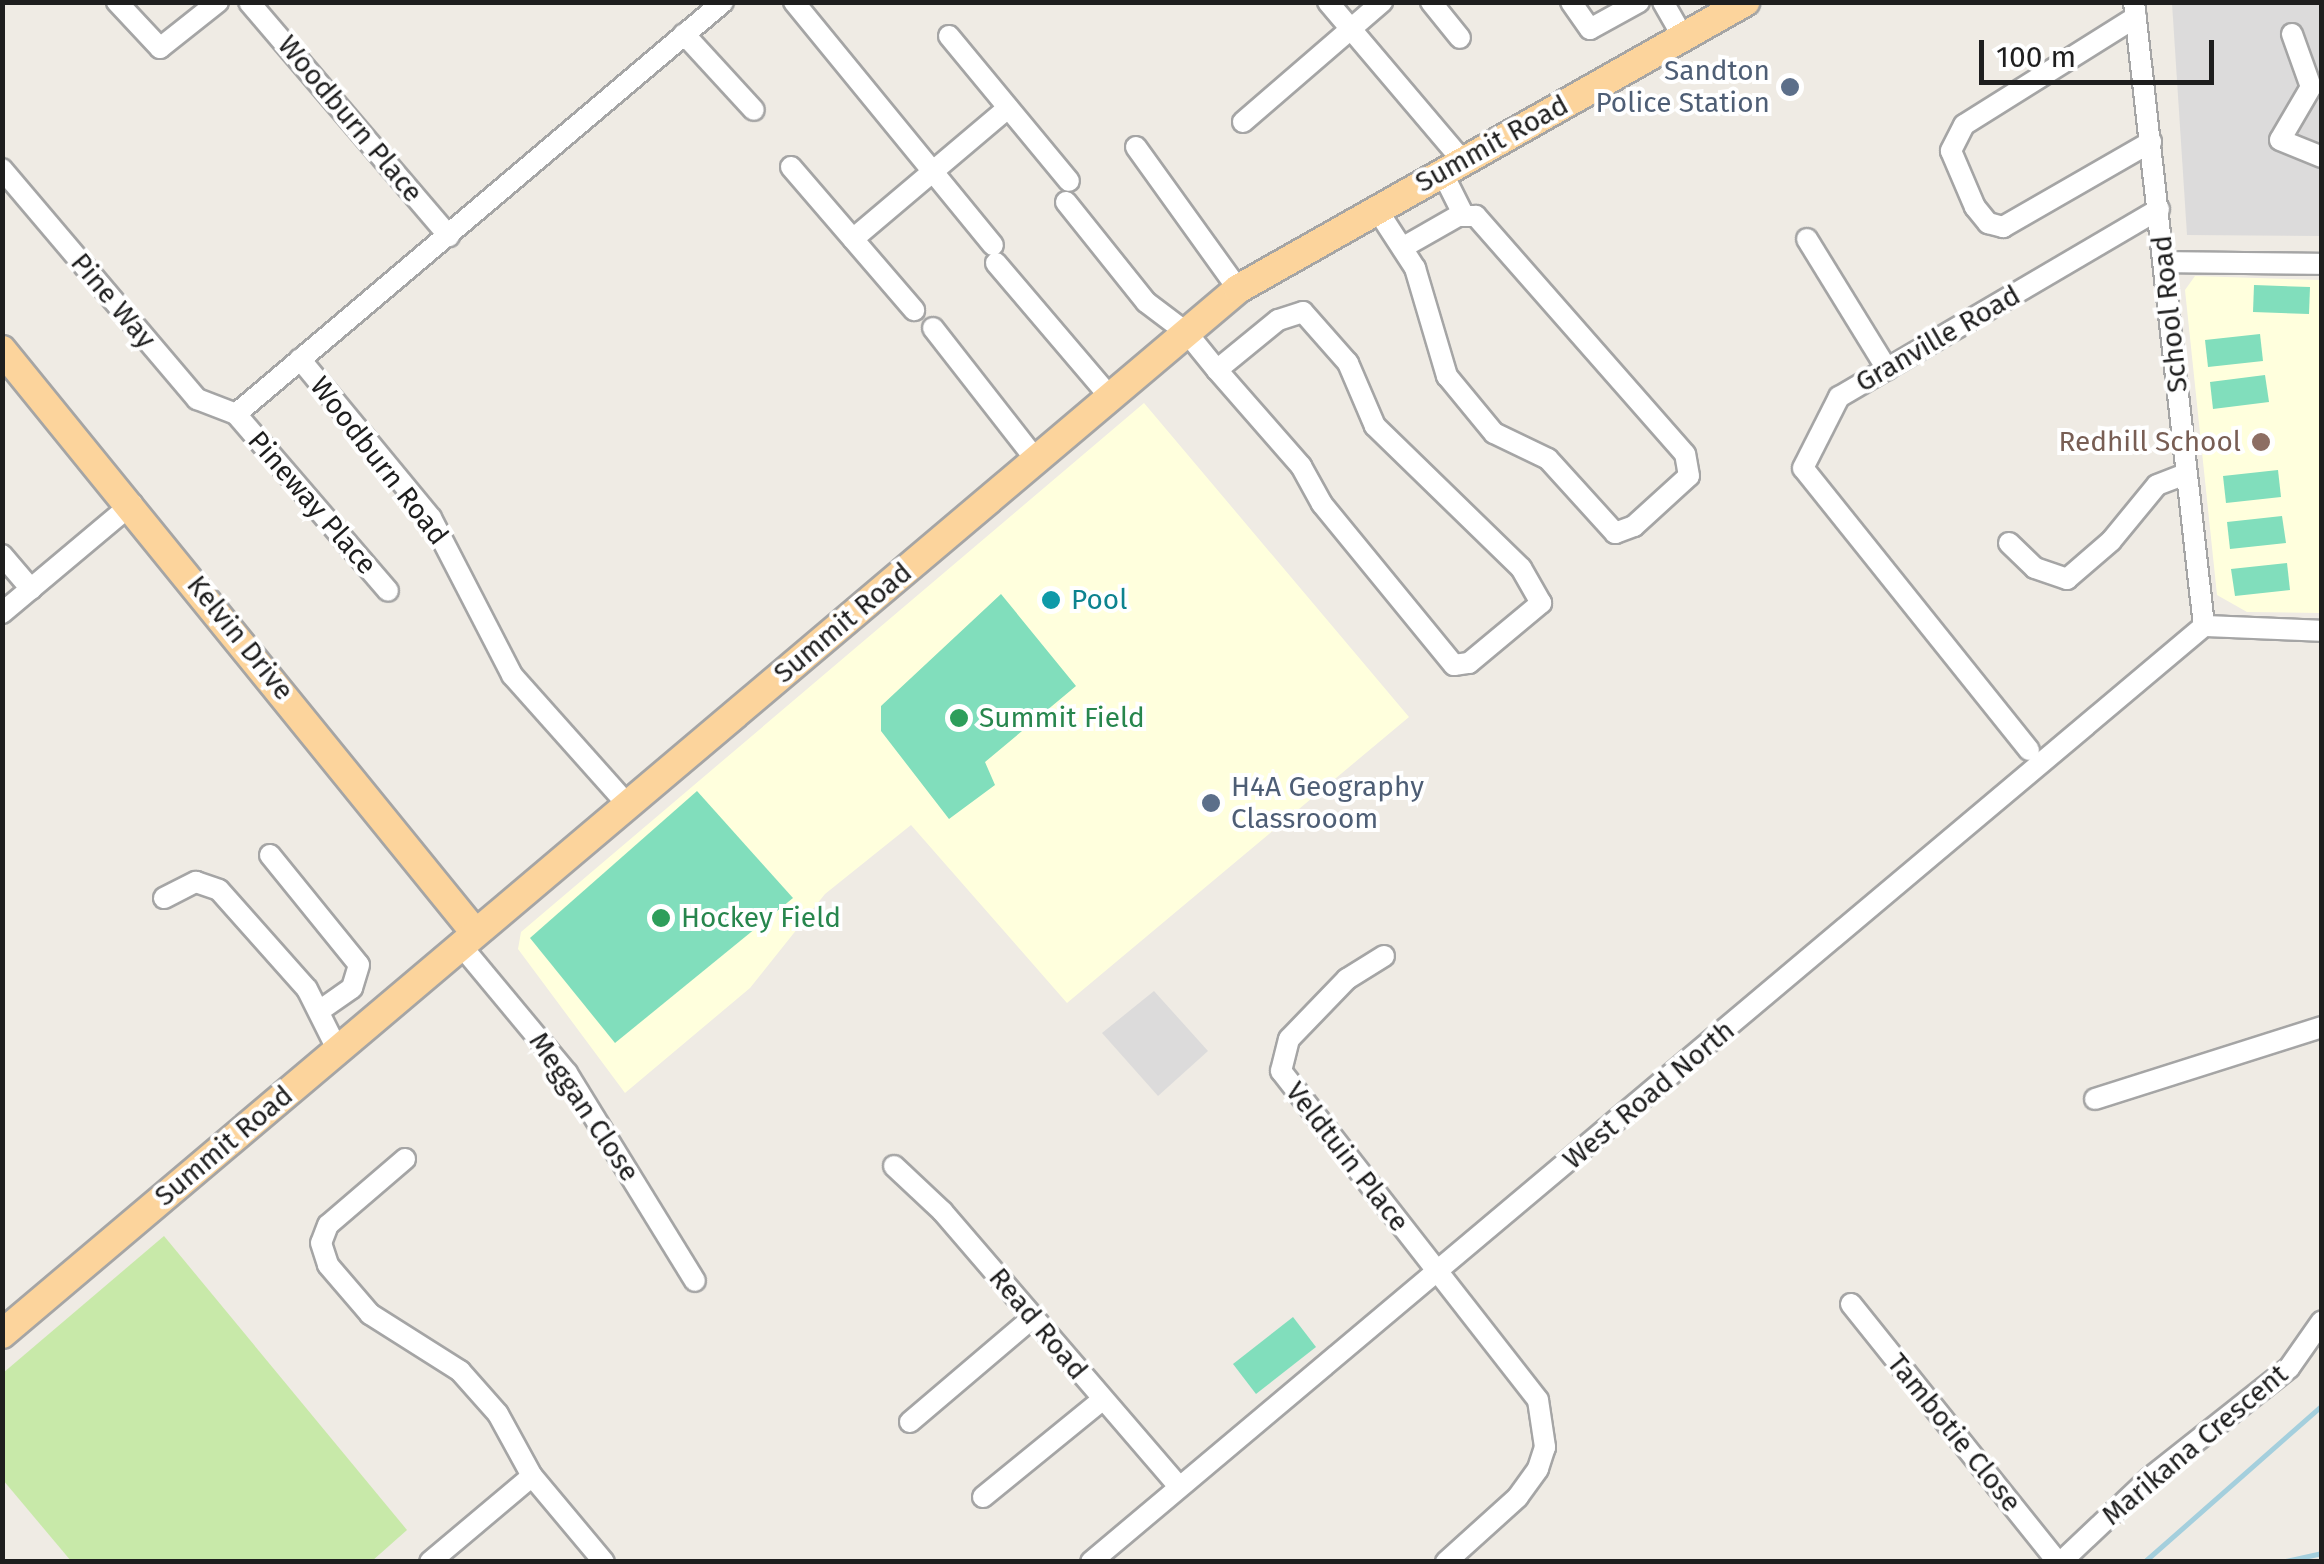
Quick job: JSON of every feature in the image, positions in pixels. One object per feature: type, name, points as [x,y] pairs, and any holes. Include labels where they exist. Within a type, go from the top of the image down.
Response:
[{"type":"main road","name":"Summit Road","points":[[2,1334],[338,1051],[466,937],[628,805],[1238,289],[1746,2]]},
{"type":"main road","name":"Kelvin Drive","points":[[2,350],[132,504],[466,937]]},
{"type":"street","points":[[118,2],[160,48],[218,2]]},
{"type":"street","name":"Woodburn Place","points":[[250,2],[449,236]]},
{"type":"street","name":"Woodburn Road","points":[[236,414],[723,2]]},
{"type":"street","points":[[794,2],[1110,397]]},
{"type":"street","points":[[1328,2],[1452,167],[1463,214]]},
{"type":"street","points":[[1244,122],[1382,2]]},
{"type":"street","points":[[1432,2],[1460,38]]},
{"type":"street","points":[[1571,2],[1590,29],[1639,2]]},
{"type":"street","points":[[1664,2],[1683,37]]},
{"type":"street","points":[[2135,10],[1964,125],[1952,138],[1951,151],[1974,207],[2003,227],[2151,142]]},
{"type":"street","name":"School Road","points":[[2135,10],[2204,626]]},
{"type":"street","points":[[684,34],[754,110]]},
{"type":"street","points":[[2292,34],[2311,87],[2280,140],[2322,157]]},
{"type":"street","points":[[948,36],[1008,108],[1146,302],[1187,334],[1217,370],[1301,466],[1322,504],[1454,664],[1469,663],[1541,603],[1521,568],[1375,426],[1348,363],[1303,312],[1278,320],[1217,370]]},
{"type":"street","points":[[853,239],[1008,108]]},
{"type":"street","points":[[1136,147],[1238,289]]},
{"type":"street","points":[[791,167],[914,310]]},
{"type":"street","name":"Pine Way","points":[[2,168],[197,399],[236,414]]},
{"type":"street","points":[[1376,208],[1402,248],[1454,386],[1503,440],[1554,464],[1606,528],[1629,529],[1686,480],[1691,462],[1482,222],[1463,214]]},
{"type":"street","name":"Granville Road","points":[[2029,750],[1802,470],[1836,400],[2159,209]]},
{"type":"street","points":[[1402,248],[1463,214]]},
{"type":"street","points":[[1807,239],[1887,369]]},
{"type":"street","points":[[2166,262],[2322,264]]},
{"type":"street","points":[[933,328],[1036,460]]},
{"type":"street","name":"Woodburn Road","points":[[300,359],[431,518],[512,675],[628,805]]},
{"type":"street","name":"Pineway Place","points":[[236,414],[388,591]]},
{"type":"street","points":[[2010,543],[2038,570],[2067,579],[2111,541],[2157,485],[2186,474]]},
{"type":"street","points":[[2,613],[132,504]]},
{"type":"street","points":[[2,554],[32,588]]},
{"type":"street","points":[[2204,626],[2322,631]]},
{"type":"street","name":"West Road North","points":[[1091,1562],[1439,1274],[2204,626]]},
{"type":"street","points":[[270,855],[359,965],[352,988],[320,1010]]},
{"type":"street","points":[[164,898],[196,882],[219,890],[320,1010],[338,1051]]},
{"type":"street","name":"Meggan Close","points":[[466,937],[567,1073],[695,1281]]},
{"type":"street","name":"Veldtuin Place","points":[[1384,956],[1347,978],[1290,1039],[1281,1071],[1439,1274]]},
{"type":"street","points":[[2095,1100],[2322,1027]]},
{"type":"street","points":[[406,1159],[328,1226],[324,1258],[363,1308],[460,1371],[498,1414],[532,1476],[604,1562]]},
{"type":"street","name":"Read Road","points":[[894,1166],[942,1211],[1179,1487]]},
{"type":"street","points":[[1439,1274],[1538,1400],[1545,1447],[1529,1484],[1446,1562]]},
{"type":"street","name":"Tambotie Close","points":[[1851,1304],[2060,1562]]},
{"type":"street","points":[[910,1422],[1032,1318]]},
{"type":"street","name":"Marikana Crescent","points":[[2060,1562],[2151,1477],[2289,1368],[2322,1321]]},
{"type":"street","points":[[983,1497],[1102,1400]]},
{"type":"street","points":[[430,1562],[532,1476]]},
{"type":"shaded area","points":[[2172,3],[2321,3],[2321,236],[2187,235]]},
{"type":"shaded area","name":"Redhill School","points":[[2195,276],[2321,280],[2321,613],[2247,612],[2217,595],[2185,290]]},
{"type":"shaded area","points":[[1144,403],[1409,717],[1067,1003],[911,825],[825,894],[750,988],[625,1093],[518,949],[521,932]]},
{"type":"shaded area","points":[[1154,991],[1208,1051],[1158,1096],[1102,1033]]},
{"type":"green space","points":[[2254,285],[2310,287],[2309,314],[2253,312]]},
{"type":"green space","points":[[2260,334],[2263,361],[2208,367],[2205,340]]},
{"type":"green space","points":[[2265,375],[2269,402],[2213,409],[2210,382]]},
{"type":"green space","points":[[2278,470],[2281,497],[2226,503],[2223,476]]},
{"type":"green space","points":[[2282,516],[2286,543],[2230,549],[2227,522]]},
{"type":"green space","points":[[2287,563],[2290,590],[2235,596],[2231,569]]},
{"type":"green space","name":"Summit Field","points":[[1001,594],[1076,686],[985,762],[995,785],[949,819],[881,731],[881,706]]},
{"type":"green space","name":"Hockey Field","points":[[697,791],[793,898],[615,1043],[530,938]]},
{"type":"green space","points":[[164,1236],[407,1530],[372,1561],[71,1561],[3,1480],[3,1373]]},
{"type":"green space","points":[[1293,1317],[1316,1347],[1256,1394],[1233,1364]]},
{"type":"waterway","points":[[2144,1562],[2322,1405]]},
{"type":"waterway","points":[[2281,1562],[2322,1553]]},
{"type":"place","name":"Sandton Police Station","points":[[1790,87]]},
{"type":"place","name":"Redhill School","points":[[2261,442]]},
{"type":"place","name":"Pool","points":[[1051,600]]},
{"type":"place","name":"Summit Field","points":[[959,718]]},
{"type":"place","name":"H4A Geography Classrooom","points":[[1211,803]]},
{"type":"place","name":"Hockey Field","points":[[661,918]]}]
